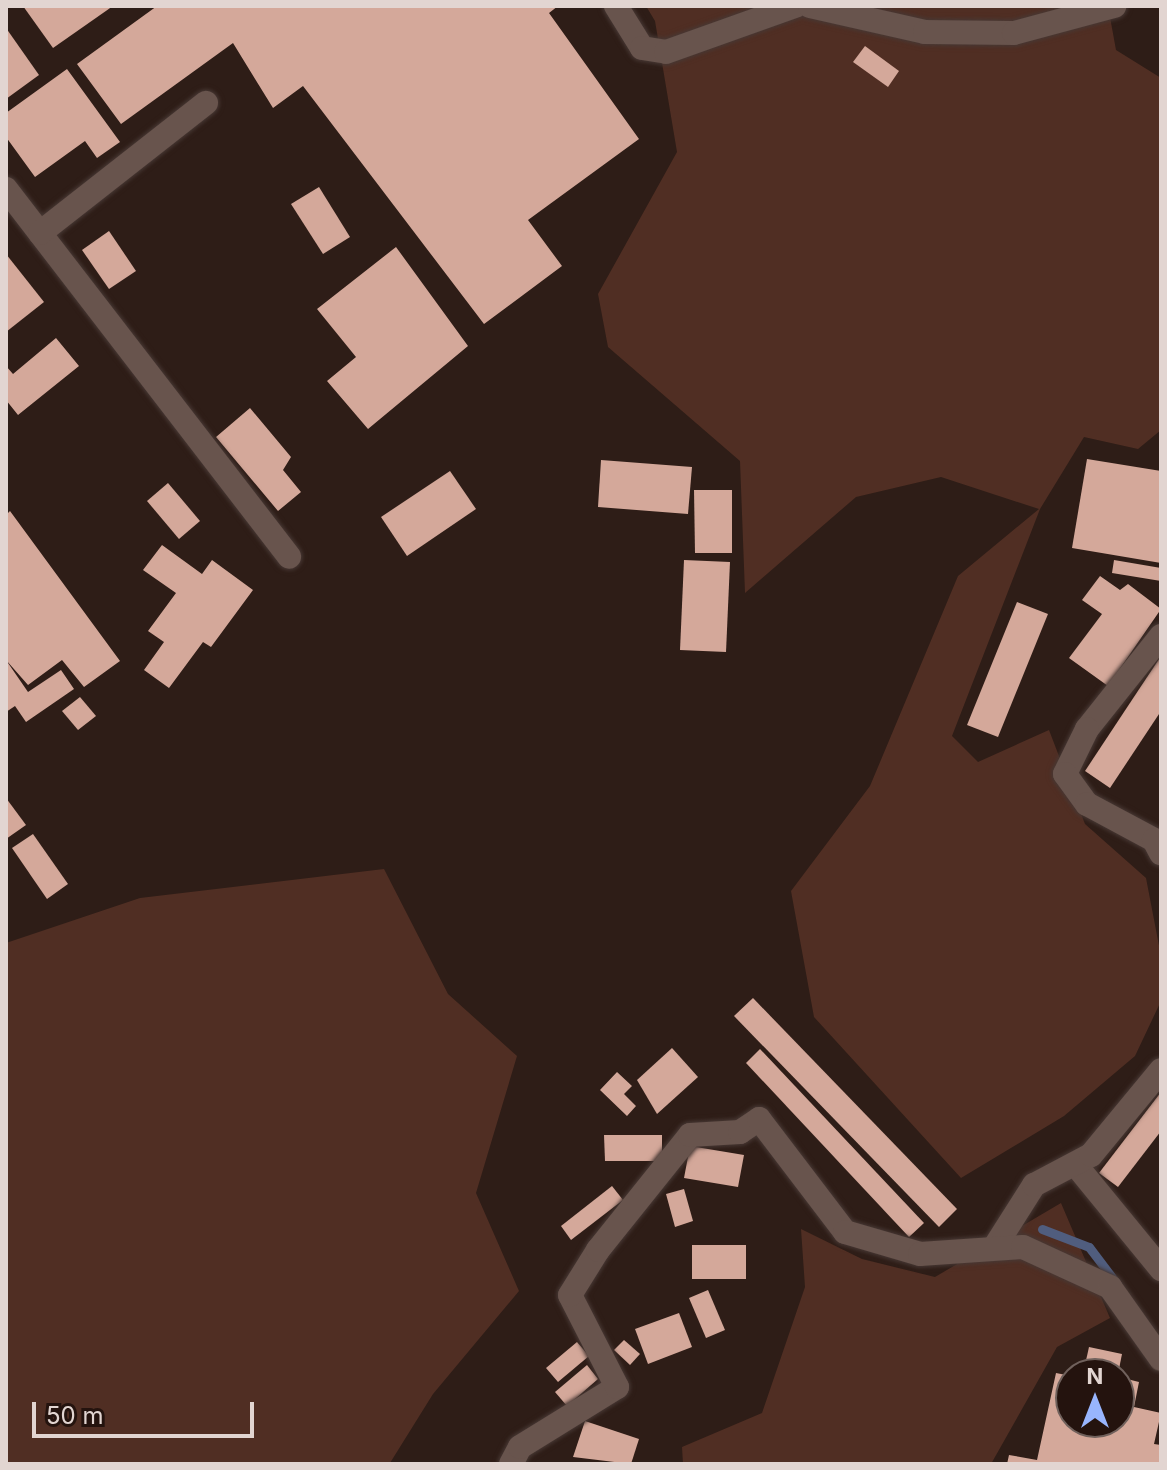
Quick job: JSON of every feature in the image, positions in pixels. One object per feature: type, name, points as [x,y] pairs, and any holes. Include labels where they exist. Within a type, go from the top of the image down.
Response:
[{"type":"street","points":[[616,6],[642,48],[666,52],[795,6]]},
{"type":"street","points":[[810,6],[925,32],[999,33],[1114,6]]},
{"type":"street","points":[[40,233],[206,103]]},
{"type":"street","points":[[6,189],[289,557]]},
{"type":"street","points":[[1161,636],[1087,729],[1065,774],[1087,804],[1154,840],[1161,853]]},
{"type":"street","points":[[994,1248],[1034,1185],[1091,1155],[1161,1070]]},
{"type":"street","points":[[511,1464],[520,1447],[617,1387],[570,1295],[598,1250],[690,1135],[740,1132],[759,1119],[845,1232],[920,1254],[1023,1247],[1110,1287],[1161,1359]]},
{"type":"street","points":[[1075,1164],[1161,1269]]},
{"type":"shaded area","points":[[646,6],[1108,6],[1116,50],[1161,78],[1161,430],[1138,449],[1084,437],[1040,509],[952,736],[978,762],[1049,730],[1085,824],[1146,878],[1161,956],[1161,1001],[1135,1056],[1064,1116],[961,1178],[814,1017],[791,891],[870,786],[958,576],[1039,509],[941,477],[856,497],[745,593],[740,461],[608,347],[598,294],[677,152],[655,21]]},
{"type":"shaded area","points":[[384,869],[448,994],[517,1056],[476,1193],[519,1291],[433,1394],[390,1463],[6,1464],[6,943],[140,898]]},
{"type":"shaded area","points":[[1061,1203],[1110,1318],[1057,1347],[991,1464],[683,1464],[682,1447],[762,1413],[805,1287],[801,1229],[862,1259],[935,1277]]},
{"type":"building","points":[[23,6],[113,6],[53,48]]},
{"type":"building","points":[[157,6],[558,6],[549,13],[639,139],[528,220],[562,266],[484,324],[303,86],[273,108],[233,43],[121,124],[77,64]]},
{"type":"building","points":[[6,28],[39,75],[6,99]]},
{"type":"building","points":[[865,46],[899,71],[888,87],[853,62]]},
{"type":"building","points":[[67,69],[120,142],[97,158],[85,141],[35,177],[6,137],[6,113]]},
{"type":"building","points":[[319,187],[350,237],[323,254],[291,204]]},
{"type":"building","points":[[109,231],[136,271],[109,289],[82,250]]},
{"type":"building","points":[[396,247],[468,346],[368,429],[327,381],[356,357],[317,309]]},
{"type":"building","points":[[6,254],[44,302],[6,332]]},
{"type":"building","points":[[56,338],[79,366],[18,415],[6,400],[6,366],[13,374]]},
{"type":"building","points":[[250,408],[291,457],[283,470],[301,492],[278,511],[216,437]]},
{"type":"building","points":[[1087,459],[1161,471],[1161,563],[1072,548]]},
{"type":"building","points":[[601,460],[692,467],[688,514],[598,507]]},
{"type":"building","points":[[450,471],[476,509],[407,556],[381,517]]},
{"type":"building","points":[[168,483],[200,521],[179,539],[147,501]]},
{"type":"building","points":[[694,490],[732,490],[732,553],[695,553]]},
{"type":"building","points":[[10,511],[120,661],[84,687],[62,660],[28,685],[6,660],[6,515]]},
{"type":"building","points":[[162,545],[202,574],[212,560],[253,590],[211,647],[203,642],[169,688],[144,670],[164,642],[148,631],[176,593],[143,570]]},
{"type":"building","points":[[684,560],[730,562],[726,652],[680,650]]},
{"type":"building","points":[[1114,560],[1161,568],[1161,581],[1112,573]]},
{"type":"building","points":[[1100,576],[1120,590],[1128,584],[1161,609],[1108,686],[1069,658],[1102,614],[1082,600]]},
{"type":"building","points":[[1017,602],[1048,614],[998,737],[967,725]]},
{"type":"building","points":[[1161,656],[1161,711],[1110,788],[1085,771]]},
{"type":"building","points":[[6,660],[28,692],[61,670],[74,689],[26,722],[15,706],[6,712]]},
{"type":"building","points":[[80,697],[96,716],[78,730],[62,711]]},
{"type":"building","points":[[6,798],[26,825],[6,839]]},
{"type":"building","points":[[33,834],[68,884],[47,899],[12,848]]},
{"type":"building","points":[[753,998],[957,1209],[939,1227],[734,1016]]},
{"type":"building","points":[[672,1048],[698,1077],[657,1114],[637,1080]]},
{"type":"building","points":[[760,1049],[924,1223],[909,1237],[746,1063]]},
{"type":"building","points":[[617,1072],[632,1086],[624,1094],[636,1106],[627,1116],[600,1090]]},
{"type":"building","points":[[1161,1092],[1161,1131],[1118,1187],[1099,1173]]},
{"type":"building","points":[[604,1135],[662,1135],[662,1161],[605,1161]]},
{"type":"building","points":[[690,1146],[744,1155],[738,1187],[684,1178]]},
{"type":"building","points":[[612,1186],[623,1200],[571,1240],[561,1226]]},
{"type":"building","points":[[684,1189],[693,1221],[675,1227],[666,1194]]},
{"type":"building","points":[[692,1245],[746,1245],[746,1279],[692,1279]]},
{"type":"building","points":[[708,1290],[725,1330],[706,1338],[689,1298]]},
{"type":"building","points":[[679,1313],[692,1347],[648,1364],[635,1329]]},
{"type":"building","points":[[624,1340],[640,1354],[630,1365],[614,1350]]},
{"type":"building","points":[[577,1342],[589,1356],[558,1382],[546,1368]]},
{"type":"building","points":[[1089,1347],[1122,1354],[1121,1358],[1087,1358]]},
{"type":"building","points":[[587,1365],[598,1379],[567,1406],[555,1392]]},
{"type":"building","points":[[1055,1378],[1055,1438],[1135,1438],[1135,1407],[1161,1413],[1154,1444],[1161,1445],[1161,1464],[1007,1464],[1009,1455],[1037,1460]]},
{"type":"building","points":[[1135,1381],[1139,1382],[1135,1402]]},
{"type":"building","points":[[585,1421],[639,1439],[631,1464],[573,1457]]},
{"type":"waterway","points":[[1042,1229],[1089,1247],[1117,1284]]}]
